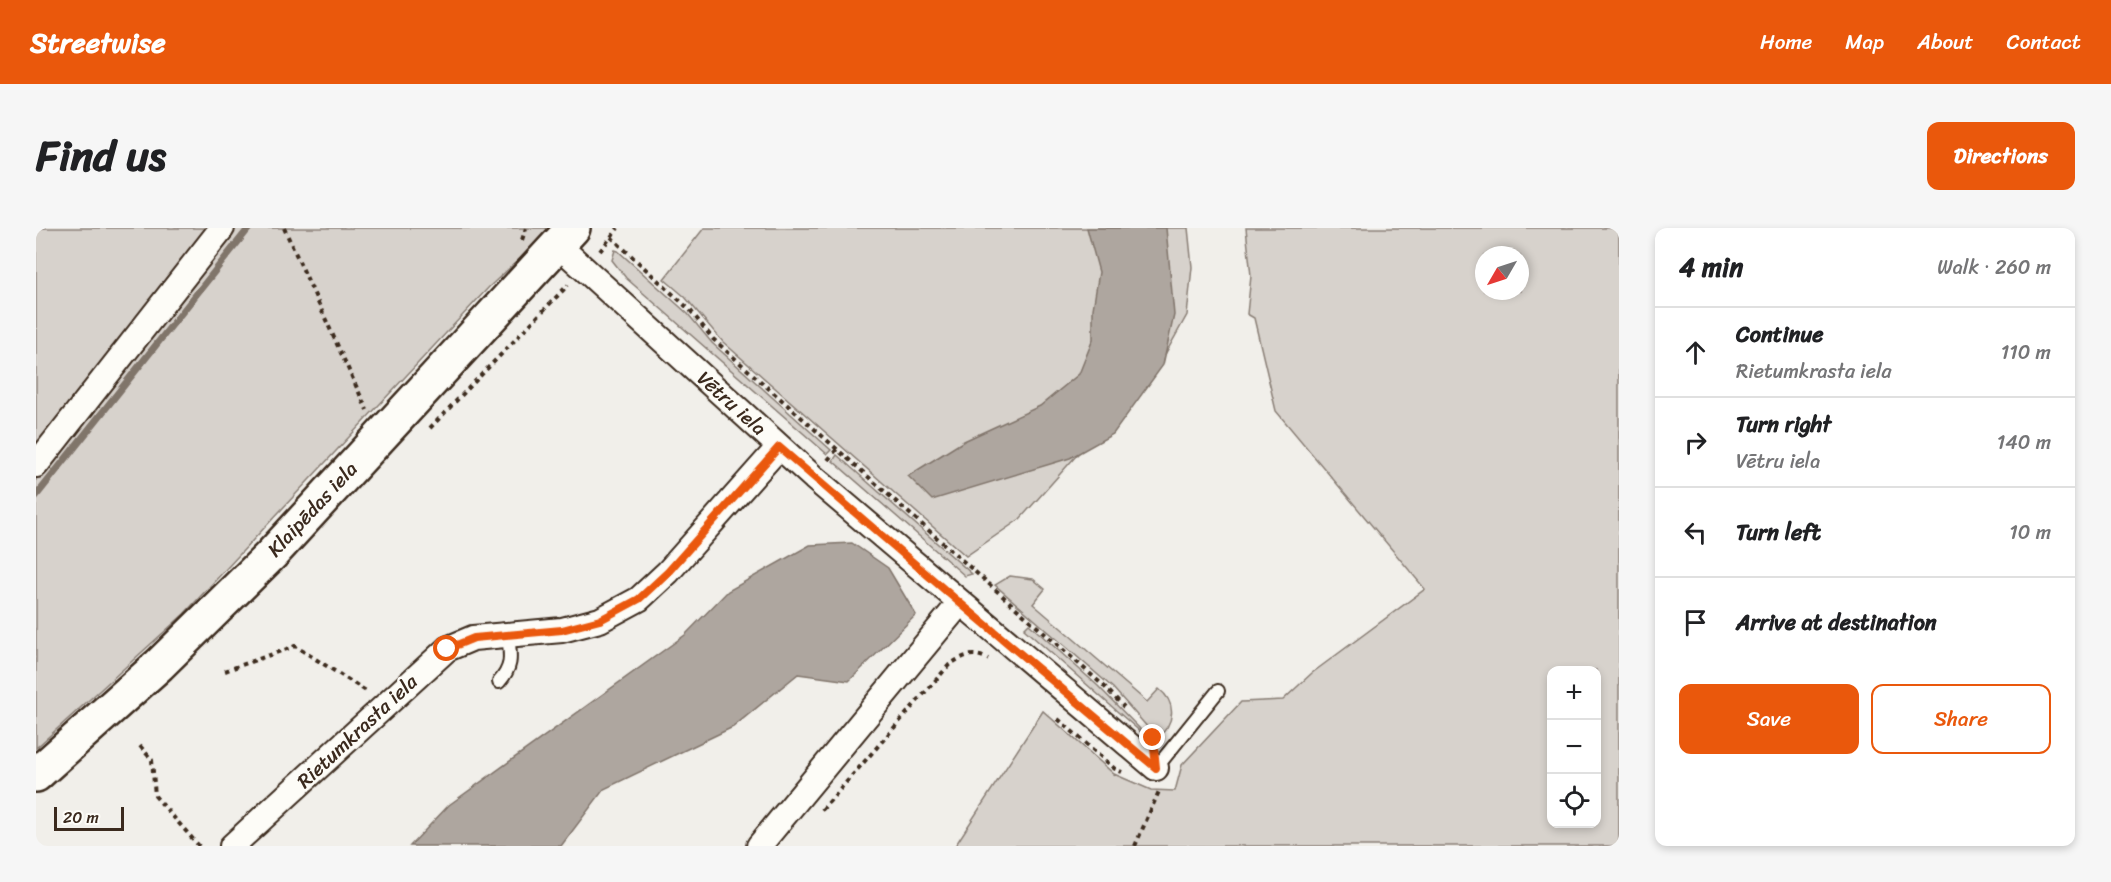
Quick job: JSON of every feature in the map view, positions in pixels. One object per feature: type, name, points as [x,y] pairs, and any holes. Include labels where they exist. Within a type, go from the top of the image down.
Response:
[{"type":"main road","name":"Klaipēdas iela","points":[[36,775],[159,665],[271,555],[566,237]]},
{"type":"street","points":[[36,465],[222,228]]},
{"type":"street","name":"Vētru iela","points":[[566,237],[584,268],[779,447],[1156,768]]},
{"type":"street","name":"Rietumkrasta iela","points":[[232,846],[447,649],[474,638],[562,630],[600,620],[639,599],[668,572],[779,447]]},
{"type":"street","points":[[759,846],[960,603]]},
{"type":"lane","points":[[499,682],[508,672],[511,662],[508,635]]},
{"type":"lane","points":[[1156,768],[1218,691]]},
{"type":"path","points":[[284,228],[370,416]]},
{"type":"path","points":[[601,249],[618,228]]},
{"type":"path","points":[[610,237],[690,310],[713,339],[1105,687],[1129,712]]},
{"type":"path","points":[[427,431],[584,268]]},
{"type":"path","points":[[225,671],[295,646],[369,692]]},
{"type":"path","points":[[815,819],[949,665],[966,655],[978,654],[991,660]]},
{"type":"path","points":[[140,746],[152,760],[155,796],[199,846]]},
{"type":"path","points":[[1135,846],[1161,787],[1156,768]]},
{"type":"shaded area","points":[[36,228],[553,228],[489,287],[184,614],[36,748]]},
{"type":"shaded area","points":[[704,228],[1188,228],[1192,267],[1187,315],[1163,358],[1020,519],[966,556],[723,342],[685,297],[664,279]]},
{"type":"shaded area","points":[[1087,228],[1166,228],[1174,315],[1163,365],[1113,434],[1070,458],[932,500],[908,476],[964,441],[1040,406],[1079,374],[1093,339],[1093,309],[1099,272]]},
{"type":"shaded area","points":[[1246,228],[1619,228],[1619,846],[955,846],[1043,711],[1114,774],[1151,790],[1175,791],[1182,765],[1241,702],[1283,700],[1312,673],[1425,589],[1276,411],[1254,318],[1247,314],[1251,276]]},
{"type":"shaded area","points":[[615,250],[688,314],[712,343],[831,450],[827,454],[626,278],[612,260]]},
{"type":"shaded area","points":[[837,455],[972,574],[965,576],[833,461]]},
{"type":"shaded area","points":[[852,543],[888,568],[916,615],[849,681],[798,674],[733,727],[604,789],[561,846],[410,846],[449,805],[685,635],[728,591],[810,545]]},
{"type":"shaded area","points":[[1010,576],[1033,579],[1045,589],[1033,604],[1147,702],[1159,689],[1165,695],[1171,707],[1170,720],[1157,738],[1113,688],[995,585]]},
{"type":"shaded area","points":[[1029,624],[1098,686],[1144,735],[1024,629]]},
{"type":"waterway","points":[[36,496],[249,228]]},
{"type":"route","points":[[447,649],[474,638],[562,630],[600,620],[639,599],[668,572],[779,447],[1156,768],[1153,738]]}]
